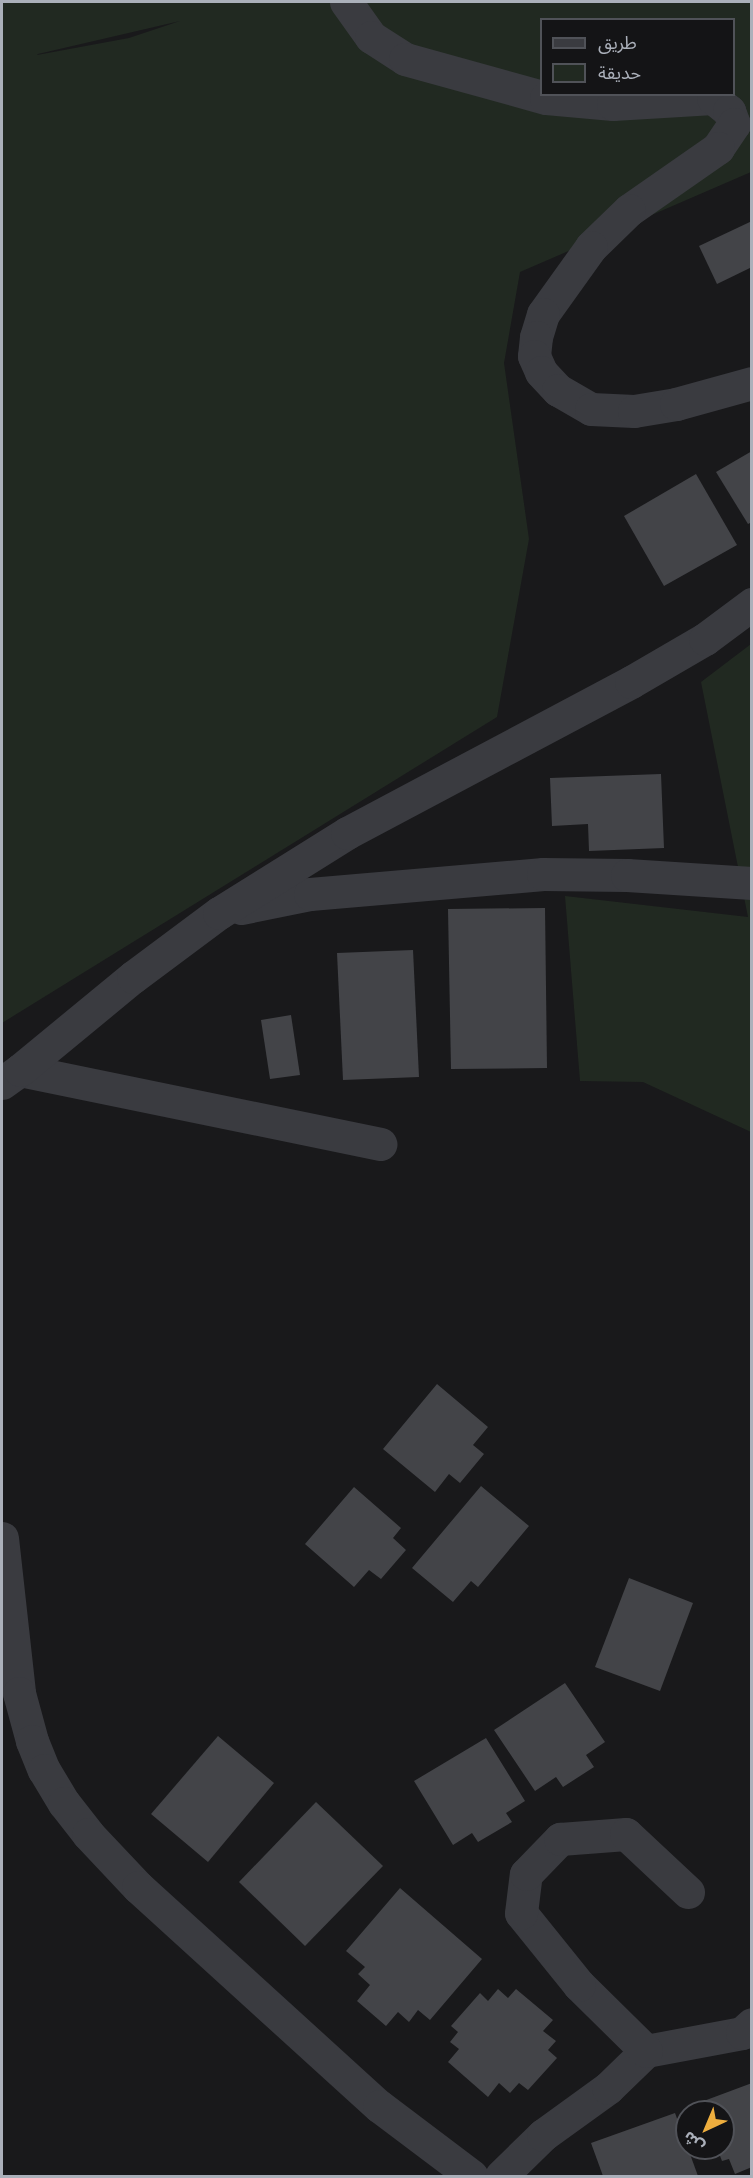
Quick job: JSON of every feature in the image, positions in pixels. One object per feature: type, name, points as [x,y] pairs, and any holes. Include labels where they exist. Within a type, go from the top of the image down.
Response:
[{"type":"street","points":[[346,2],[370,37],[405,58],[546,98],[614,104],[713,98],[729,111],[734,124],[718,148],[629,210],[591,247],[543,314],[536,338],[534,356],[541,372],[558,390],[591,409],[634,411],[676,404],[752,383]]},
{"type":"street","points":[[11,1077],[133,977],[219,913],[347,833],[632,682],[705,639],[752,604]]},
{"type":"street","points":[[219,913],[310,894],[543,874],[627,875],[752,883]]},
{"type":"street","points":[[11,1077],[380,1144]]},
{"type":"street","points":[[2,1538],[19,1694],[32,1741],[44,1770],[64,1803],[88,1834],[138,1887],[379,2106],[472,2176]]},
{"type":"street","points":[[646,2050],[579,1985],[521,1913],[525,1875],[560,1839],[626,1834],[688,1892]]},
{"type":"street","points":[[501,2176],[543,2135],[608,2088],[646,2050],[742,2032],[752,2024]]},
{"type":"green space","points":[[2,2],[752,2],[751,172],[520,272],[504,363],[529,539],[497,717],[2,1023]],"holes":[[[180,21],[129,38],[37,55]]]},
{"type":"green space","points":[[751,644],[751,1132],[643,1082],[580,1081],[565,896],[748,917],[701,682]]},
{"type":"building","points":[[752,221],[752,267],[717,284],[699,246]]},
{"type":"building","points":[[752,451],[752,522],[748,524],[716,472]]},
{"type":"building","points":[[696,474],[737,545],[664,586],[624,516]]},
{"type":"building","points":[[661,774],[664,848],[589,851],[588,824],[552,826],[550,778]]},
{"type":"building","points":[[545,908],[547,1068],[451,1069],[448,909]]},
{"type":"building","points":[[413,950],[419,1077],[343,1080],[337,953]]},
{"type":"building","points":[[291,1015],[300,1075],[270,1079],[261,1020]]},
{"type":"building","points":[[437,1384],[488,1427],[473,1445],[484,1454],[460,1483],[449,1474],[435,1492],[383,1449]]},
{"type":"building","points":[[481,1486],[529,1526],[478,1587],[471,1581],[453,1602],[412,1568]]},
{"type":"building","points":[[354,1487],[401,1528],[393,1538],[406,1550],[381,1579],[369,1570],[354,1587],[305,1544]]},
{"type":"building","points":[[629,1578],[693,1603],[660,1691],[595,1667]]},
{"type":"building","points":[[565,1683],[605,1742],[586,1755],[594,1767],[563,1787],[556,1777],[535,1791],[494,1730]]},
{"type":"building","points":[[218,1736],[274,1783],[208,1862],[151,1814]]},
{"type":"building","points":[[486,1738],[525,1801],[506,1813],[512,1822],[478,1842],[472,1833],[453,1845],[414,1781]]},
{"type":"building","points":[[316,1802],[383,1866],[305,1946],[239,1882]]},
{"type":"building","points":[[400,1888],[482,1959],[430,2020],[418,2010],[409,2022],[398,2012],[386,2026],[357,2001],[370,1985],[358,1974],[365,1967],[346,1951]]},
{"type":"building","points":[[498,1989],[508,1998],[516,1989],[553,2020],[543,2031],[556,2041],[548,2050],[557,2058],[528,2090],[519,2083],[510,2093],[499,2083],[488,2097],[448,2062],[459,2049],[450,2042],[458,2032],[451,2026],[480,1993],[488,2001]]},
{"type":"building","points":[[752,2083],[752,2167],[735,2174],[729,2160],[735,2160],[735,2100],[706,2100]]},
{"type":"building","points":[[675,2113],[675,2160],[692,2160],[698,2176],[603,2176],[591,2143]]}]
